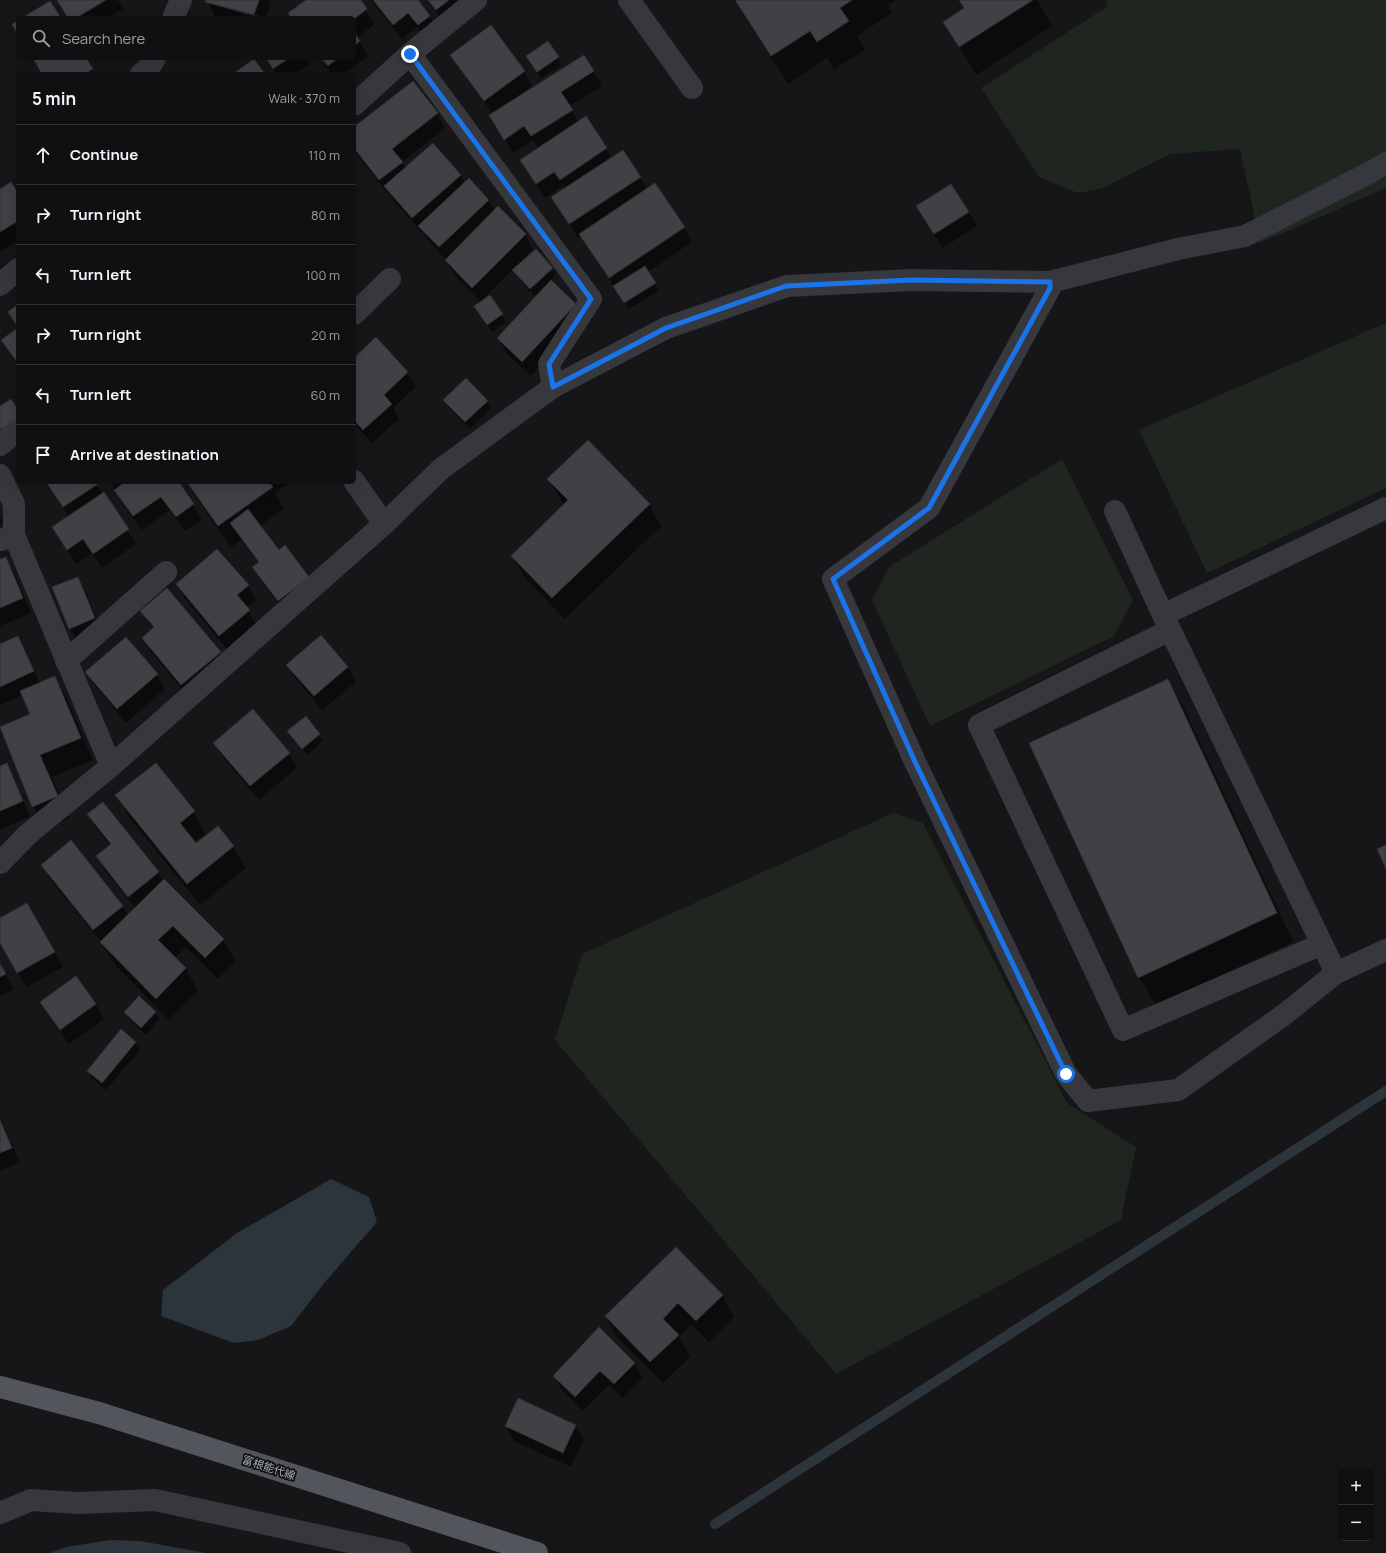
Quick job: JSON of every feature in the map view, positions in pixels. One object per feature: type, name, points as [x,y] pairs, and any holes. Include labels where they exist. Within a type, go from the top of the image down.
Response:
[{"type":"main road","name":"富根能代線","points":[[0,1387],[99,1413],[537,1553]]},
{"type":"street","points":[[174,16],[182,0]]},
{"type":"street","points":[[356,103],[410,54],[476,0]]},
{"type":"street","points":[[629,0],[692,88]]},
{"type":"street","points":[[410,54],[591,299],[549,364],[553,387]]},
{"type":"street","points":[[0,863],[27,835],[111,766],[384,524],[441,469],[553,387],[666,328],[786,286],[911,280],[1050,282],[1178,250],[1245,236],[1386,163]]},
{"type":"street","points":[[0,285],[16,271]]},
{"type":"street","points":[[356,312],[390,279]]},
{"type":"street","points":[[1050,282],[1050,288],[929,508],[833,579],[916,764],[964,866],[1066,1074],[1088,1101],[1178,1090],[1285,1014],[1336,973],[1386,950]]},
{"type":"street","points":[[0,445],[16,432]]},
{"type":"street","points":[[0,475],[14,504],[7,538],[66,661],[111,766]]},
{"type":"street","points":[[356,484],[384,524]]},
{"type":"street","points":[[1322,944],[1123,1030],[979,725],[1167,622],[1386,508]]},
{"type":"street","points":[[1115,511],[1336,973]]},
{"type":"street","points":[[66,661],[166,572]]},
{"type":"street","points":[[0,1513],[31,1500],[78,1503],[155,1500],[400,1553]]},
{"type":"shaded area","points":[[1105,0],[1386,0],[1386,188],[1260,243],[1240,149],[1170,154],[1103,188],[1078,193],[1039,177],[981,88],[1108,6]]},
{"type":"shaded area","points":[[1386,323],[1386,488],[1207,573],[1139,430]]},
{"type":"shaded area","points":[[1062,459],[1133,600],[1114,636],[930,726],[872,600],[889,567]]},
{"type":"shaded area","points":[[893,813],[923,823],[1067,1103],[1136,1147],[1121,1220],[836,1374],[555,1040],[582,954]]},
{"type":"shaded area","points":[[331,1179],[369,1197],[377,1222],[325,1282],[291,1326],[258,1340],[234,1343],[161,1316],[163,1290],[237,1233]]},
{"type":"shaded area","points":[[110,1540],[140,1541],[206,1553],[50,1553],[66,1547]]},
{"type":"building","points":[[57,0],[106,0],[79,16],[67,16]]},
{"type":"building","points":[[206,0],[259,0],[254,15],[205,2]]},
{"type":"building","points":[[306,0],[361,0],[367,9],[356,17],[356,16],[290,16],[288,13]]},
{"type":"building","points":[[373,0],[418,0],[430,16],[418,25],[408,13],[393,25]]},
{"type":"building","points":[[428,0],[449,0],[436,10]]},
{"type":"building","points":[[735,0],[852,0],[840,8],[849,21],[817,42],[810,31],[771,56]]},
{"type":"building","points":[[959,0],[1033,0],[959,47],[943,22],[964,8]]},
{"type":"building","points":[[50,1],[60,16],[25,16]]},
{"type":"building","points":[[16,22],[16,31],[12,24]]},
{"type":"building","points":[[491,25],[525,71],[484,101],[450,55]]},
{"type":"building","points":[[356,35],[360,41],[356,44]]},
{"type":"building","points":[[548,41],[559,57],[537,72],[526,56]]},
{"type":"building","points":[[584,55],[594,71],[561,92],[573,110],[531,136],[524,126],[504,140],[489,115]]},
{"type":"building","points":[[34,60],[87,60],[93,69],[88,72],[41,72]]},
{"type":"building","points":[[255,60],[264,72],[236,72]]},
{"type":"building","points":[[267,60],[286,60],[273,69]]},
{"type":"building","points":[[323,60],[336,60],[328,66]]},
{"type":"building","points":[[413,81],[438,113],[392,149],[403,162],[379,180],[356,151],[356,125]]},
{"type":"building","points":[[586,116],[607,148],[560,180],[554,172],[536,184],[520,160]]},
{"type":"building","points":[[433,143],[461,175],[412,218],[384,186]]},
{"type":"building","points":[[623,150],[641,177],[569,224],[551,197]]},
{"type":"building","points":[[469,178],[489,200],[439,247],[418,226]]},
{"type":"building","points":[[11,182],[16,190],[16,222],[0,232],[0,189]]},
{"type":"building","points":[[655,183],[685,227],[609,278],[579,234]]},
{"type":"building","points":[[951,184],[969,212],[934,234],[916,206]]},
{"type":"building","points":[[498,206],[526,234],[472,288],[445,260]]},
{"type":"building","points":[[536,249],[553,268],[530,289],[512,270]]},
{"type":"building","points":[[645,266],[656,283],[624,303],[613,286]]},
{"type":"building","points":[[551,280],[576,304],[522,362],[497,338]]},
{"type":"building","points":[[490,295],[503,314],[487,325],[474,306]]},
{"type":"building","points":[[16,306],[16,324],[8,312]]},
{"type":"building","points":[[16,329],[16,360],[1,340]]},
{"type":"building","points":[[376,337],[408,372],[384,395],[392,404],[363,430],[356,422],[356,356]]},
{"type":"building","points":[[466,378],[488,401],[465,422],[443,400]]},
{"type":"building","points":[[11,399],[16,407],[16,420],[0,430],[0,406]]},
{"type":"building","points":[[588,440],[650,504],[552,598],[511,556],[568,500],[547,479]]},
{"type":"building","points":[[47,484],[98,484],[63,507]]},
{"type":"building","points":[[122,484],[180,484],[194,504],[176,517],[161,497],[133,516],[114,490]]},
{"type":"building","points":[[188,484],[271,484],[273,487],[218,526]]},
{"type":"building","points":[[104,492],[129,529],[93,554],[83,539],[67,550],[52,527]]},
{"type":"building","points":[[248,509],[279,550],[285,545],[309,577],[278,601],[252,567],[259,562],[230,523]]},
{"type":"building","points":[[217,549],[249,585],[237,595],[250,610],[219,636],[176,584]]},
{"type":"building","points":[[6,557],[23,598],[0,608],[0,559]]},
{"type":"building","points":[[78,577],[95,618],[69,629],[52,587]]},
{"type":"building","points":[[167,588],[221,652],[181,685],[142,638],[154,627],[140,611]]},
{"type":"building","points":[[321,635],[348,667],[314,696],[286,665]]},
{"type":"building","points":[[18,636],[34,671],[0,687],[0,644]]},
{"type":"building","points":[[126,637],[158,674],[117,709],[85,672]]},
{"type":"building","points":[[55,676],[81,738],[40,755],[58,796],[32,807],[0,727],[30,714],[20,691]]},
{"type":"building","points":[[1168,679],[1277,913],[1138,978],[1029,743]]},
{"type":"building","points":[[253,709],[290,753],[250,786],[213,743]]},
{"type":"building","points":[[306,716],[320,734],[302,749],[287,731]]},
{"type":"building","points":[[7,763],[23,801],[0,811],[0,766]]},
{"type":"building","points":[[156,763],[195,811],[180,823],[196,843],[218,826],[234,846],[187,884],[115,795]]},
{"type":"building","points":[[103,802],[159,872],[128,897],[96,856],[111,844],[87,814]]},
{"type":"building","points":[[71,840],[123,906],[93,930],[41,865]]},
{"type":"building","points":[[1386,845],[1386,869],[1377,849]]},
{"type":"building","points":[[164,879],[224,939],[205,958],[173,926],[158,940],[186,968],[156,999],[100,942]]},
{"type":"building","points":[[27,903],[55,952],[17,973],[0,943],[0,918]]},
{"type":"building","points":[[0,964],[6,974],[0,977]]},
{"type":"building","points":[[76,976],[96,1004],[60,1030],[40,1002]]},
{"type":"building","points":[[139,996],[156,1012],[141,1028],[124,1012]]},
{"type":"building","points":[[121,1029],[136,1042],[102,1083],[87,1071]]},
{"type":"building","points":[[0,1120],[12,1148],[0,1153]]},
{"type":"building","points":[[676,1247],[723,1295],[696,1321],[678,1303],[663,1319],[679,1335],[650,1362],[605,1316]]},
{"type":"building","points":[[599,1327],[635,1363],[614,1384],[600,1371],[575,1397],[553,1376]]},
{"type":"building","points":[[518,1398],[576,1425],[563,1453],[505,1426]]},
{"type":"waterway","points":[[715,1524],[1386,1091]]},
{"type":"route","points":[[410,54],[591,299],[549,364],[553,387],[666,328],[786,286],[911,280],[1050,282],[1050,288],[929,508],[833,579],[916,764],[1066,1074]]}]
